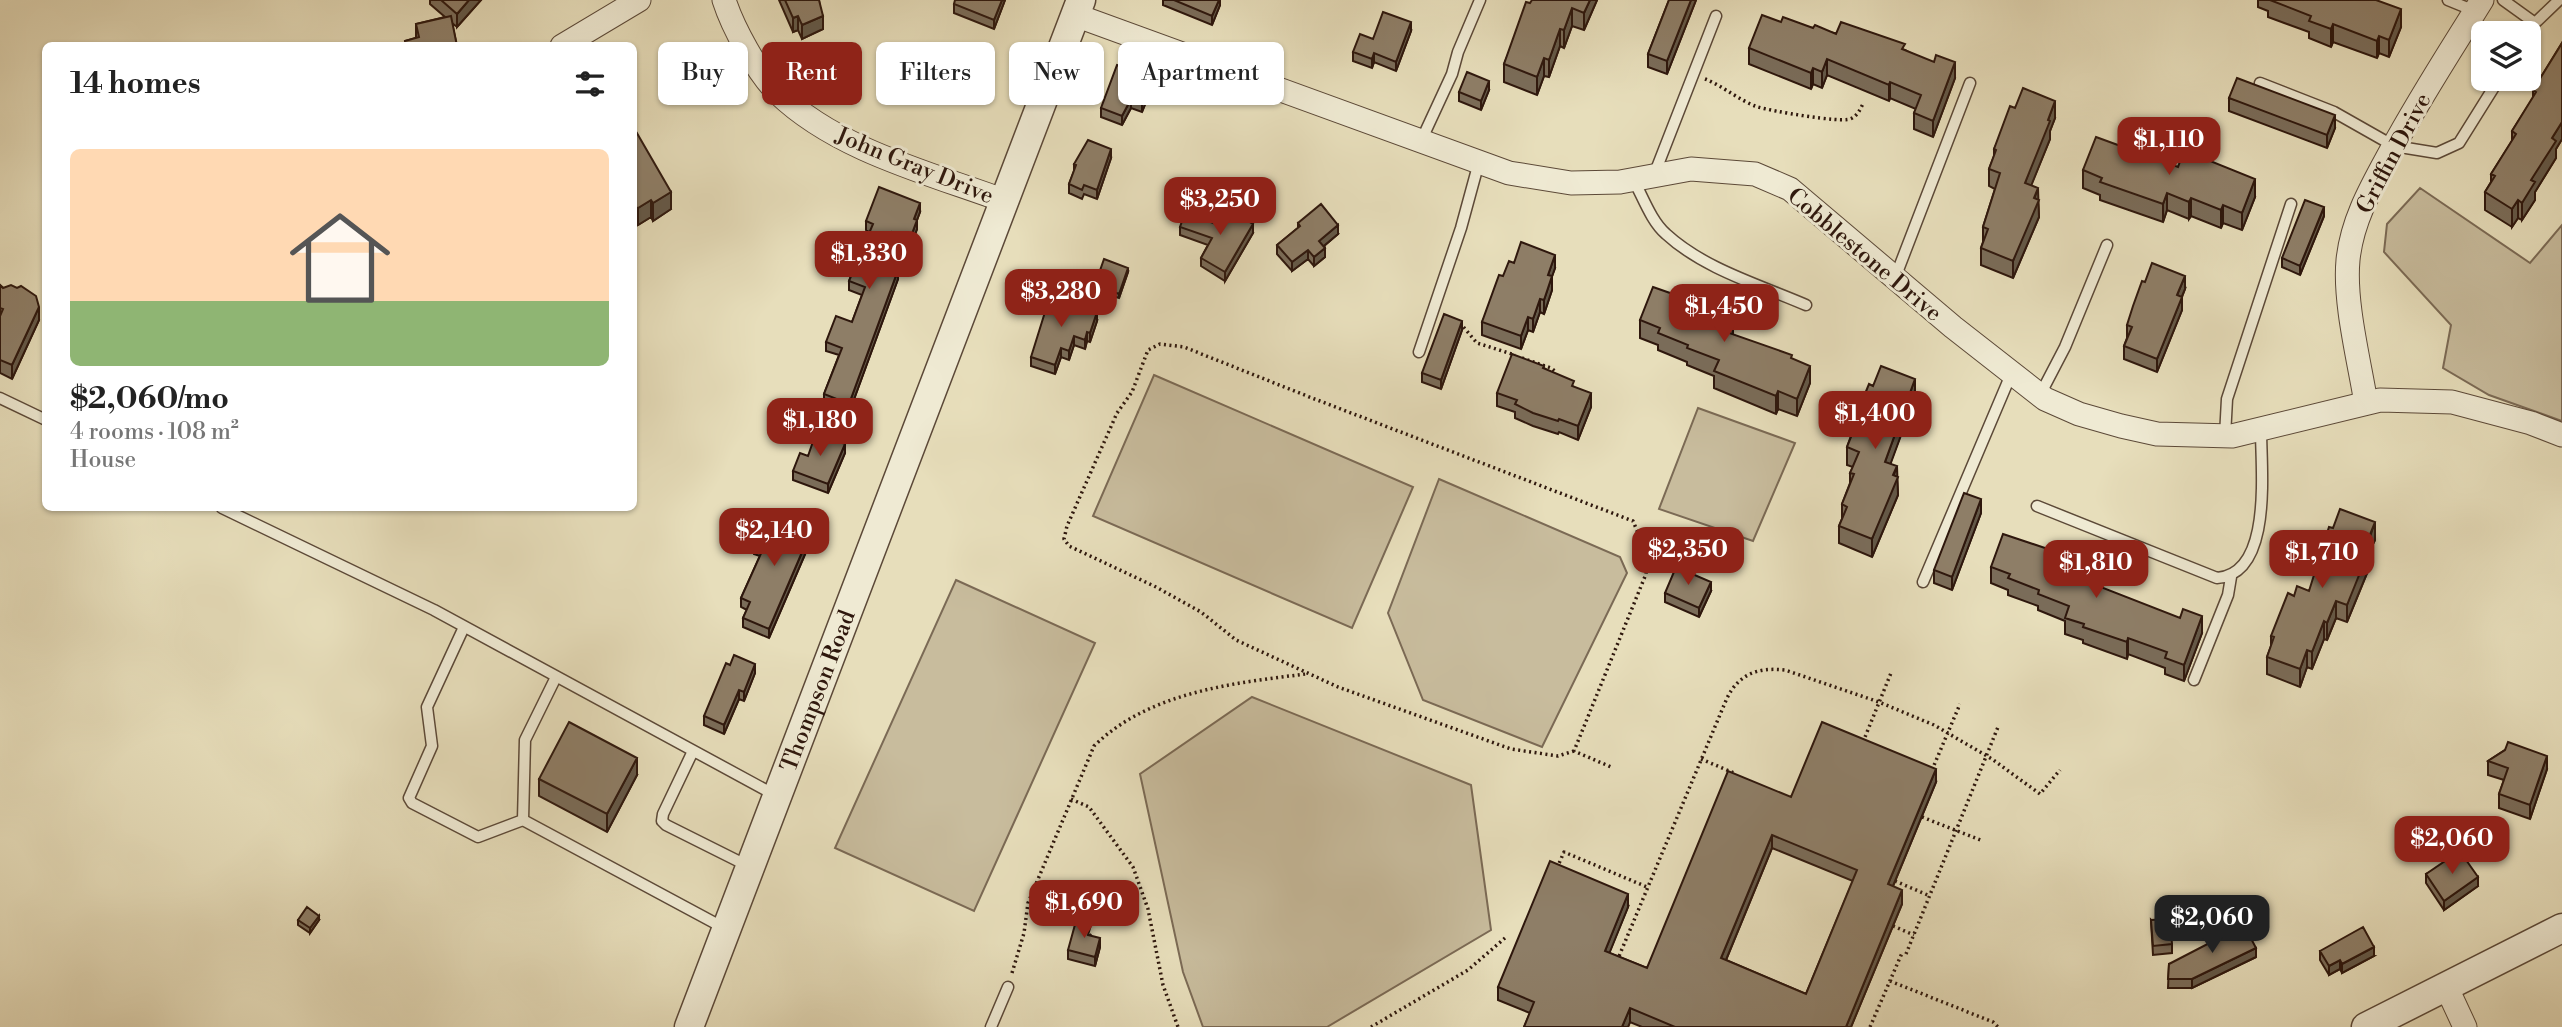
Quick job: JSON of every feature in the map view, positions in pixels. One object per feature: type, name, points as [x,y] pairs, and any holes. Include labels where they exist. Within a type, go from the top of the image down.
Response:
[{"type":"street","points":[[569,42],[639,0]]},
{"type":"street","name":"John Gray Drive","points":[[724,0],[747,50],[777,92],[811,118],[849,143],[1004,201]]},
{"type":"street","name":"Griffin Drive","points":[[2366,403],[2349,297],[2348,260],[2357,219],[2367,194],[2394,146],[2478,5]]},
{"type":"street","name":"Thompson Road","points":[[689,1027],[1078,7]]},
{"type":"street","name":"Cobblestone Drive","points":[[1078,7],[1421,141],[1520,176],[1558,181],[1620,182],[1691,169],[1755,174],[1790,189],[2040,395],[2079,414],[2157,434],[2225,436],[2261,430],[2380,400],[2452,402],[2562,435]]},
{"type":"street","points":[[2366,1027],[2562,928]]},
{"type":"street","points":[[2446,986],[2465,1027]]},
{"type":"lane","points":[[1421,141],[1452,74],[1458,52],[1480,0]]},
{"type":"lane","points":[[2448,0],[2478,5]]},
{"type":"lane","points":[[2503,0],[2532,21]]},
{"type":"lane","points":[[2537,21],[2559,0]]},
{"type":"lane","points":[[1716,16],[1693,74],[1644,177],[1657,224],[1666,234],[1699,258],[1806,305]]},
{"type":"lane","points":[[1895,278],[1970,83]]},
{"type":"lane","points":[[2259,83],[2334,112],[2394,146],[2437,153],[2459,143],[2492,91]]},
{"type":"lane","points":[[1419,352],[1461,228],[1479,162]]},
{"type":"lane","points":[[2225,436],[2227,399],[2291,204]]},
{"type":"lane","points":[[2040,395],[2064,347],[2107,244]]},
{"type":"lane","points":[[1923,582],[2011,372]]},
{"type":"lane","points":[[0,398],[42,418]]},
{"type":"lane","points":[[2037,506],[2217,578],[2231,577],[2245,566],[2261,514],[2261,430]]},
{"type":"lane","points":[[228,511],[464,627],[777,796]]},
{"type":"lane","points":[[2194,680],[2228,595],[2231,577]]},
{"type":"lane","points":[[464,627],[427,707],[432,746],[409,798],[412,803],[478,837],[523,820],[726,929]]},
{"type":"lane","points":[[523,820],[525,740],[556,677]]},
{"type":"lane","points":[[693,751],[662,821],[750,867]]},
{"type":"lane","points":[[991,1027],[1008,987]]},
{"type":"path","points":[[1693,74],[1722,86],[1757,106],[1821,117],[1845,120],[1852,118],[1864,103]]},
{"type":"path","points":[[1432,313],[1461,324],[1477,343],[1551,368],[1556,372],[1556,382]]},
{"type":"path","points":[[1574,751],[1646,574],[1648,557],[1633,521],[1184,347],[1160,344],[1152,346],[1132,392],[1113,423],[1067,526],[1064,539],[1075,550],[1156,587],[1201,612],[1236,640],[1376,702],[1511,749],[1558,756],[1574,751],[1611,766]]},
{"type":"path","points":[[1614,968],[1733,686],[1754,671],[1768,668],[1785,670],[1880,702],[1947,732],[2040,794],[2060,770]]},
{"type":"path","points":[[1860,751],[1891,673]]},
{"type":"path","points":[[1008,987],[1024,933],[1028,903],[1094,746],[1113,728],[1147,709],[1230,684],[1308,674]]},
{"type":"path","points":[[1928,779],[1960,704]]},
{"type":"path","points":[[1870,1027],[1914,935],[1998,727]]},
{"type":"path","points":[[1701,759],[1734,772]]},
{"type":"path","points":[[1071,799],[1089,807],[1133,867],[1148,909],[1163,985],[1178,1027]]},
{"type":"path","points":[[1922,817],[1983,841]]},
{"type":"path","points":[[1554,876],[1564,852],[1648,888]]},
{"type":"path","points":[[1895,881],[1930,895]]},
{"type":"path","points":[[1893,926],[1914,935]]},
{"type":"path","points":[[1371,1027],[1468,970],[1506,938]]},
{"type":"path","points":[[1890,981],[1993,1022],[1998,1027]]},
{"type":"shaded area","points":[[2420,188],[2530,263],[2562,225],[2562,421],[2489,395],[2443,368],[2451,325],[2384,252],[2387,224]]},
{"type":"shaded area","points":[[1154,375],[1413,487],[1352,628],[1093,516]]},
{"type":"shaded area","points":[[1698,408],[1795,443],[1753,541],[1659,509]]},
{"type":"shaded area","points":[[1439,479],[1620,557],[1627,573],[1542,747],[1423,700],[1388,613]]},
{"type":"shaded area","points":[[956,580],[1095,643],[974,911],[835,848]]},
{"type":"shaded area","points":[[1252,697],[1471,785],[1491,930],[1327,1027],[1203,1027],[1183,972],[1140,774]]},
{"type":"building","points":[[441,0],[469,0],[457,14]]},
{"type":"building","points":[[785,0],[819,0],[823,16],[802,25],[798,16],[793,18]]},
{"type":"building","points":[[955,0],[1002,0],[994,20],[954,4]]},
{"type":"building","points":[[1174,0],[1219,0],[1212,16]]},
{"type":"building","points":[[1532,0],[1590,0],[1584,13],[1572,8],[1564,30],[1560,29],[1549,60],[1544,58],[1537,77],[1504,64],[1526,2],[1530,3]]},
{"type":"building","points":[[1669,0],[1691,0],[1667,61],[1648,54]]},
{"type":"building","points":[[2270,0],[2376,0],[2401,9],[2389,40],[2379,36],[2377,41],[2333,24],[2331,29],[2309,21],[2311,16]]},
{"type":"building","points":[[1383,12],[1411,22],[1396,62],[1374,53],[1372,59],[1353,52],[1360,34],[1373,39]]},
{"type":"building","points":[[1762,15],[1781,22],[1783,17],[1813,28],[1815,25],[1836,34],[1841,22],[1905,44],[1902,49],[1934,62],[1936,55],[1955,62],[1933,121],[1914,113],[1921,95],[1890,82],[1889,85],[1827,59],[1822,72],[1813,68],[1811,73],[1749,48]]},
{"type":"building","points":[[451,16],[456,42],[405,42],[419,37],[416,24]]},
{"type":"building","points":[[2562,43],[2562,122],[2552,138],[2556,141],[2531,180],[2535,182],[2522,203],[2518,200],[2512,209],[2485,192],[2495,176],[2491,174],[2516,134],[2512,131],[2534,91],[2541,91],[2541,77]]},
{"type":"building","points":[[1118,65],[1118,105],[1128,105],[1122,116],[1101,108]]},
{"type":"building","points":[[1467,72],[1489,81],[1481,101],[1459,92]]},
{"type":"building","points":[[2237,78],[2335,115],[2327,135],[2229,98]]},
{"type":"building","points":[[2023,88],[2055,101],[2048,120],[2050,121],[2025,183],[2038,188],[2034,198],[2039,200],[2013,261],[1981,248],[1988,229],[1983,227],[2000,173],[1989,169],[1996,150],[1994,149],[2010,106],[2015,108]]},
{"type":"building","points":[[637,133],[671,192],[637,208]]},
{"type":"building","points":[[2096,137],[2178,167],[2182,156],[2191,159],[2193,154],[2255,179],[2242,213],[2223,205],[2221,210],[2191,198],[2189,202],[2167,193],[2163,204],[2100,182],[2102,178],[2083,170]]},
{"type":"building","points":[[1088,140],[1111,149],[1097,190],[1084,185],[1082,190],[1069,184],[1076,165],[1074,164]]},
{"type":"building","points":[[879,187],[920,203],[910,239],[892,232],[880,264],[898,270],[849,404],[824,394],[842,348],[826,342],[836,316],[852,322],[865,287],[849,281],[873,224],[866,221]]},
{"type":"building","points":[[2305,200],[2324,207],[2300,266],[2282,258]]},
{"type":"building","points":[[1321,204],[1338,225],[1319,241],[1325,248],[1314,257],[1308,250],[1292,262],[1277,245]]},
{"type":"building","points":[[1228,210],[1253,224],[1225,272],[1201,258],[1212,238],[1180,227],[1185,213],[1219,225]]},
{"type":"building","points":[[1521,242],[1555,255],[1544,300],[1540,299],[1533,319],[1528,317],[1521,336],[1482,322],[1499,275],[1503,276],[1509,261],[1514,263]]},
{"type":"building","points":[[1104,259],[1128,268],[1119,294],[1095,285]]},
{"type":"building","points":[[2152,263],[2185,276],[2177,295],[2182,297],[2157,359],[2124,346],[2132,327],[2127,325],[2133,306]]},
{"type":"building","points":[[0,285],[3,288],[21,286],[36,296],[39,307],[12,365],[0,360],[0,316],[3,309],[0,308]]},
{"type":"building","points":[[1653,287],[1716,309],[1714,314],[1733,321],[1729,333],[1792,355],[1791,358],[1810,366],[1797,399],[1778,391],[1776,396],[1714,371],[1719,360],[1687,348],[1688,345],[1658,333],[1660,328],[1640,320]]},
{"type":"building","points":[[1050,296],[1097,312],[1085,340],[1074,336],[1069,351],[1061,348],[1055,365],[1031,357]]},
{"type":"building","points":[[1444,314],[1462,321],[1441,380],[1422,373]]},
{"type":"building","points":[[1512,354],[1544,366],[1543,368],[1574,381],[1572,386],[1591,393],[1578,426],[1533,413],[1515,404],[1517,400],[1497,393]]},
{"type":"building","points":[[1881,366],[1915,379],[1885,462],[1897,466],[1893,475],[1898,477],[1872,539],[1839,526],[1847,507],[1842,504],[1854,474],[1850,473],[1859,452],[1847,447],[1855,427],[1852,426],[1869,384],[1873,386]]},
{"type":"building","points":[[817,430],[845,444],[828,484],[793,471],[800,453],[808,456]]},
{"type":"building","points":[[1964,493],[1981,499],[1952,577],[1934,570]]},
{"type":"building","points":[[2340,509],[2375,522],[2367,542],[2372,543],[2347,605],[2336,601],[2327,623],[2324,621],[2312,652],[2307,650],[2300,669],[2267,657],[2274,637],[2271,636],[2288,593],[2294,596],[2297,586],[2309,591],[2329,527],[2333,528]]},
{"type":"building","points":[[767,515],[789,525],[791,521],[812,529],[769,629],[743,618],[750,602],[741,598],[763,549],[754,545]]},
{"type":"building","points":[[2003,534],[2066,555],[2064,560],[2084,567],[2080,579],[2180,618],[2183,609],[2202,616],[2184,665],[2165,658],[2167,652],[2128,638],[2127,642],[2065,618],[2069,606],[2038,594],[2039,590],[2008,578],[2010,574],[1991,567]]},
{"type":"building","points":[[1676,567],[1711,582],[1699,608],[1665,593]]},
{"type":"building","points":[[734,655],[755,664],[744,692],[739,690],[724,725],[704,716],[726,663],[730,665]]},
{"type":"building","points":[[569,722],[637,758],[607,814],[539,779]]},
{"type":"building","points":[[1822,722],[1936,769],[1888,884],[1902,890],[1846,1027],[1675,1027],[1630,1008],[1622,1027],[1524,1027],[1534,1002],[1498,987],[1550,861],[1628,894],[1605,951],[1647,968],[1728,771],[1791,797]],"holes":[[[1772,835],[1857,870],[1806,994],[1721,958]]]},
{"type":"building","points":[[2508,742],[2547,756],[2530,805],[2499,794],[2508,768],[2488,761],[2505,750]]},
{"type":"building","points":[[2457,853],[2461,859],[2464,857],[2478,877],[2444,901],[2426,874]]},
{"type":"building","points":[[307,907],[319,916],[310,928],[298,920]]},
{"type":"building","points":[[2170,919],[2172,944],[2153,946],[2151,920]]},
{"type":"building","points":[[1076,921],[1091,925],[1088,935],[1100,938],[1095,957],[1068,950]]},
{"type":"building","points":[[2244,925],[2256,948],[2192,979],[2168,979],[2169,964]]},
{"type":"building","points":[[2363,927],[2374,947],[2342,964],[2340,960],[2329,966],[2320,951]]}]
